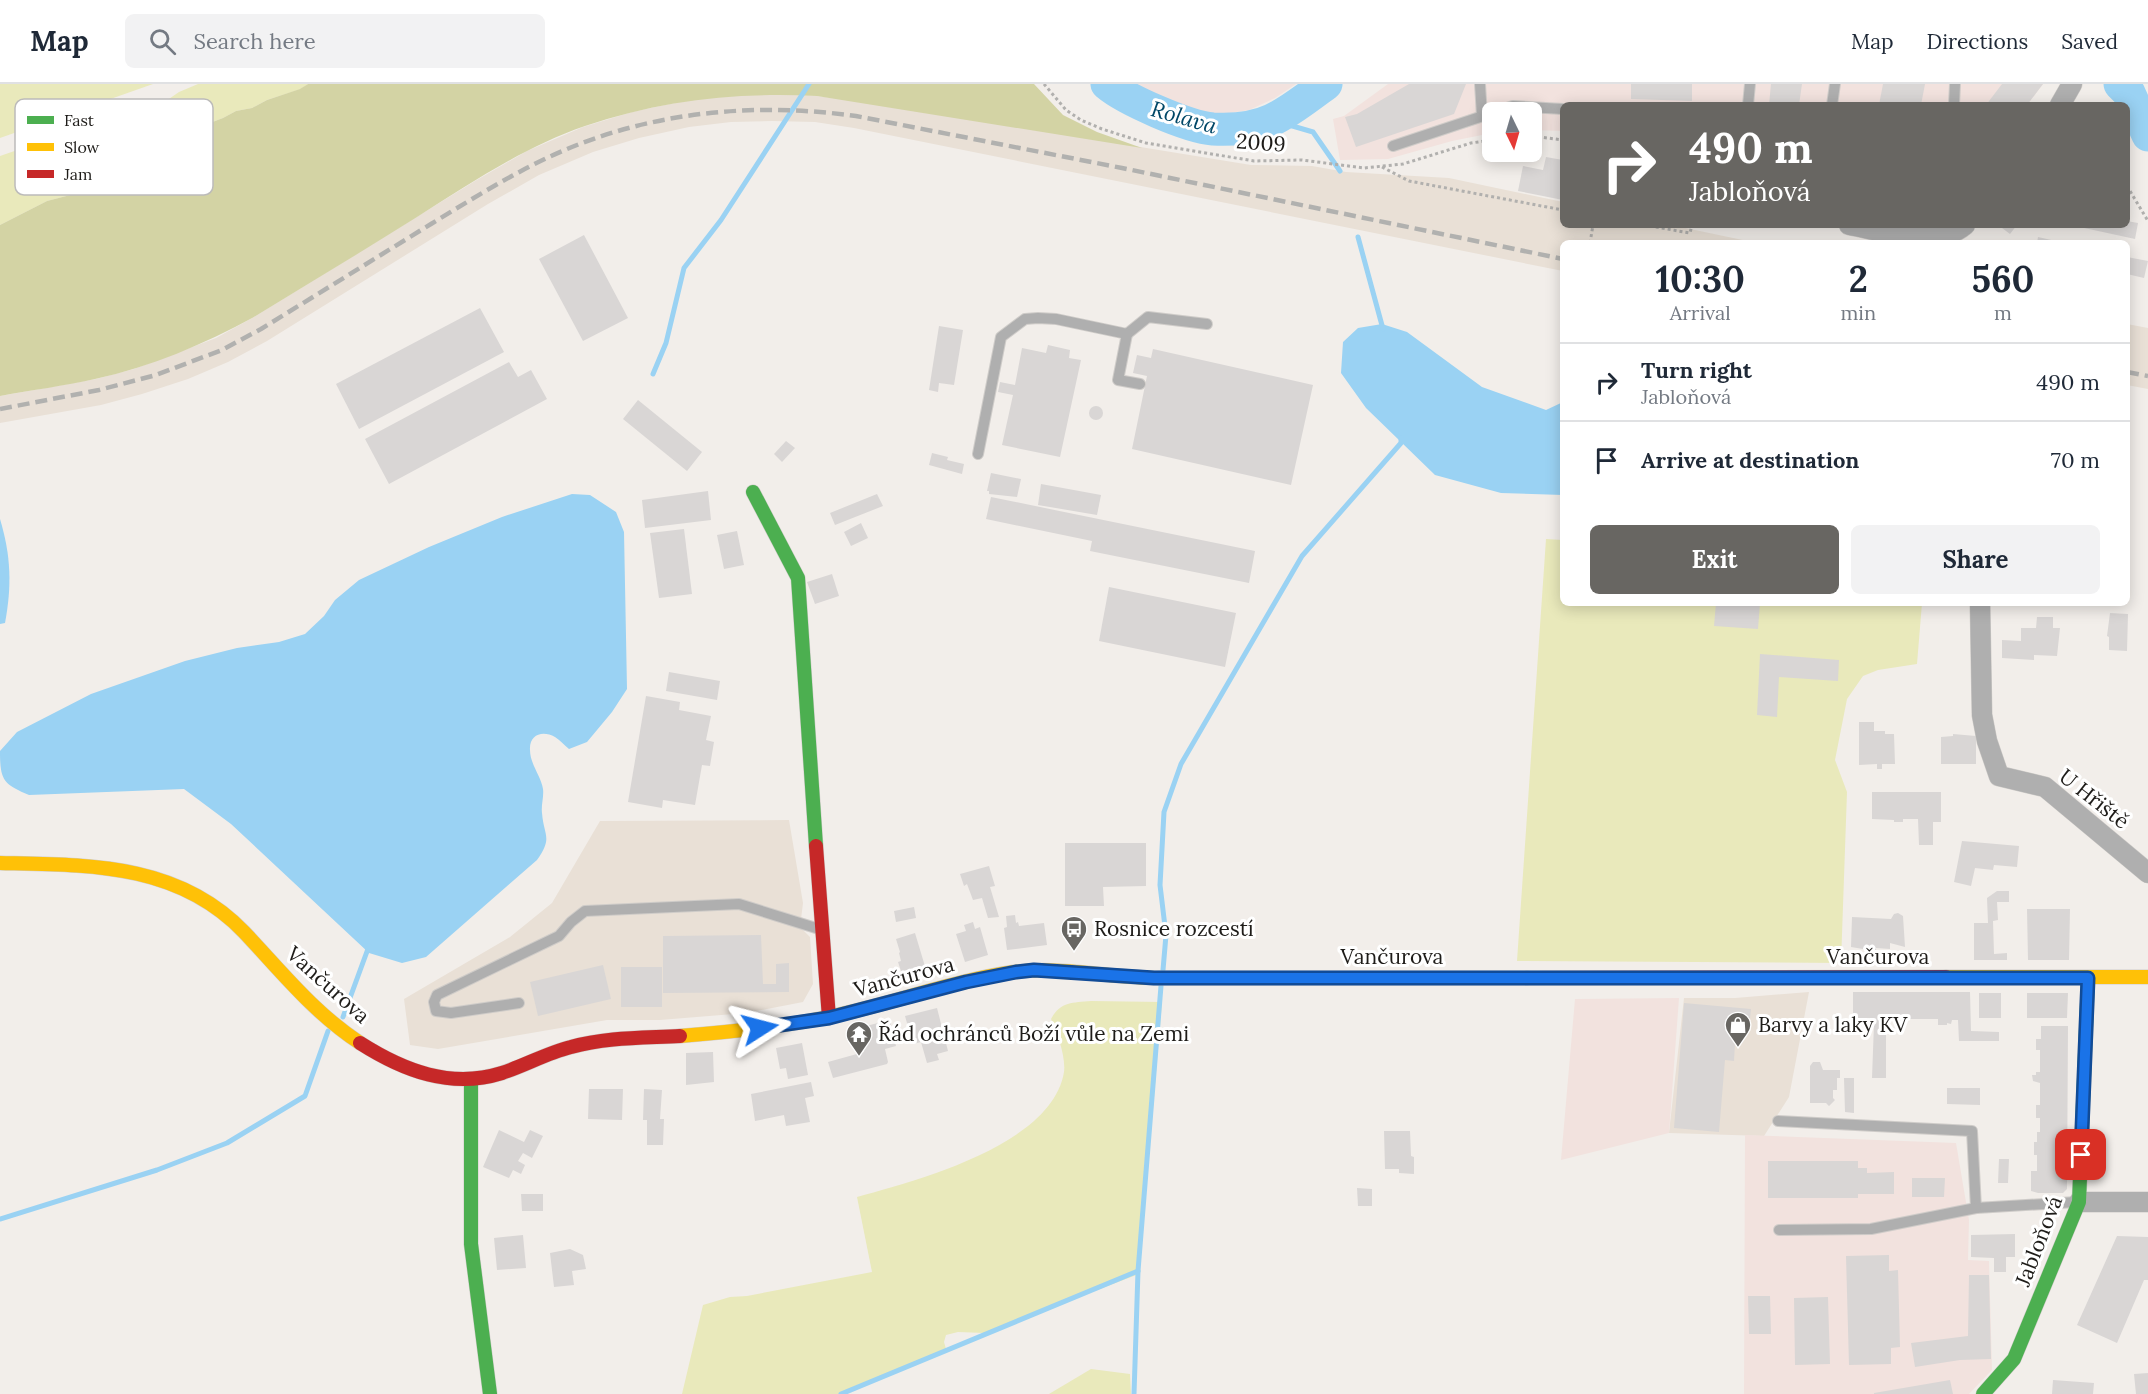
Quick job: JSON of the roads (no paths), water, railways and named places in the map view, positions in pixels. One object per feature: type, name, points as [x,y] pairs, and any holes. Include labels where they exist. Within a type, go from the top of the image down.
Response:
[{"type":"street","points":[[2062,102],[2072,84]]},
{"type":"street","points":[[1865,228],[1919,238],[1941,238],[1962,228]]},
{"type":"street","points":[[753,492],[798,578],[829,1018]]},
{"type":"street","name":"U Hřiště","points":[[1980,606],[1982,715],[1987,741],[1999,776],[2045,787],[2148,873]]},
{"type":"street","name":"Vančurova","points":[[0,862],[118,870],[149,876],[189,890],[222,911],[305,998],[351,1036],[413,1071],[441,1078],[471,1080],[502,1074],[583,1044],[605,1040],[693,1035],[760,1028],[829,1018],[974,980],[1034,970],[1154,978],[2148,977]]},
{"type":"street","name":"Jabloňová","points":[[1983,1394],[2014,1359],[2079,1202],[2088,978]]},
{"type":"street","points":[[471,1080],[471,1244],[490,1394]]},
{"type":"street","points":[[2079,1202],[2148,1202]]},
{"type":"lane","points":[[1393,146],[1482,116],[1480,84]]},
{"type":"lane","points":[[1748,102],[1750,84]]},
{"type":"lane","points":[[1832,102],[1835,84]]},
{"type":"lane","points":[[1954,102],[1955,84]]},
{"type":"lane","points":[[1542,107],[1560,109]]},
{"type":"lane","points":[[1140,384],[1118,380],[1127,334],[1148,317],[1207,324]]},
{"type":"lane","points":[[978,454],[1001,337],[1010,328],[1025,319],[1038,318],[1066,321],[1127,334]]},
{"type":"lane","points":[[519,1003],[451,1013],[436,1011],[434,1002],[437,995],[559,936],[571,922],[585,912],[740,904],[822,930]]},
{"type":"lane","points":[[1778,1121],[1972,1131],[1977,1208]]},
{"type":"lane","points":[[1779,1230],[1871,1229],[1977,1208],[2079,1202]]},
{"type":"water","points":[[1382,324],[1407,332],[1482,387],[1546,410],[1560,403],[1560,495],[1501,493],[1435,475],[1366,408],[1341,373],[1343,342],[1358,328]]},
{"type":"water","points":[[572,494],[590,495],[616,512],[624,532],[627,689],[612,712],[587,742],[569,749],[550,735],[542,734],[534,737],[530,745],[530,755],[543,789],[542,813],[546,837],[545,846],[537,860],[426,957],[402,963],[369,953],[231,824],[184,789],[29,795],[8,784],[2,775],[0,751],[17,732],[91,694],[185,661],[237,648],[279,642],[305,634],[324,616],[335,600],[359,580],[429,547],[502,517]]},
{"type":"water","points":[[0,519],[8,558],[9,596],[5,623],[0,624]]},
{"type":"waterway","points":[[653,374],[666,343],[684,268],[721,220],[809,84]]},
{"type":"waterway","name":"Rolava","points":[[1107,84],[1142,105],[1173,118],[1213,129],[1236,129],[1265,123],[1293,108],[1326,84]]},
{"type":"waterway","name":"Rolava","points":[[2120,84],[2129,93],[2148,135]]},
{"type":"waterway","points":[[1272,120],[1313,132],[1340,171]]},
{"type":"waterway","points":[[1358,237],[1383,329]]},
{"type":"waterway","points":[[1163,970],[1166,935],[1160,885],[1164,812],[1181,764],[1302,556],[1401,443],[1401,438]]},
{"type":"waterway","points":[[343,1017],[369,946]]},
{"type":"waterway","points":[[1134,1394],[1138,1271],[1161,986]]},
{"type":"waterway","points":[[0,1219],[157,1170],[227,1143],[305,1096],[328,1031]]},
{"type":"waterway","points":[[841,1394],[1138,1271]]},
{"type":"railway","points":[[0,409],[99,390],[156,375],[222,350],[261,329],[431,224],[532,165],[596,138],[628,128],[692,115],[790,110],[856,116],[1560,258]]},
{"type":"railway","points":[[2130,373],[2148,376]]},
{"type":"place","name":"Rosnice rozcestí","points":[[1074,952]]},
{"type":"place","name":"Barvy a laky KV","points":[[1738,1048]]},
{"type":"place","name":"Řád ochránců Boží vůle na Zemi","points":[[859,1057]]}]
